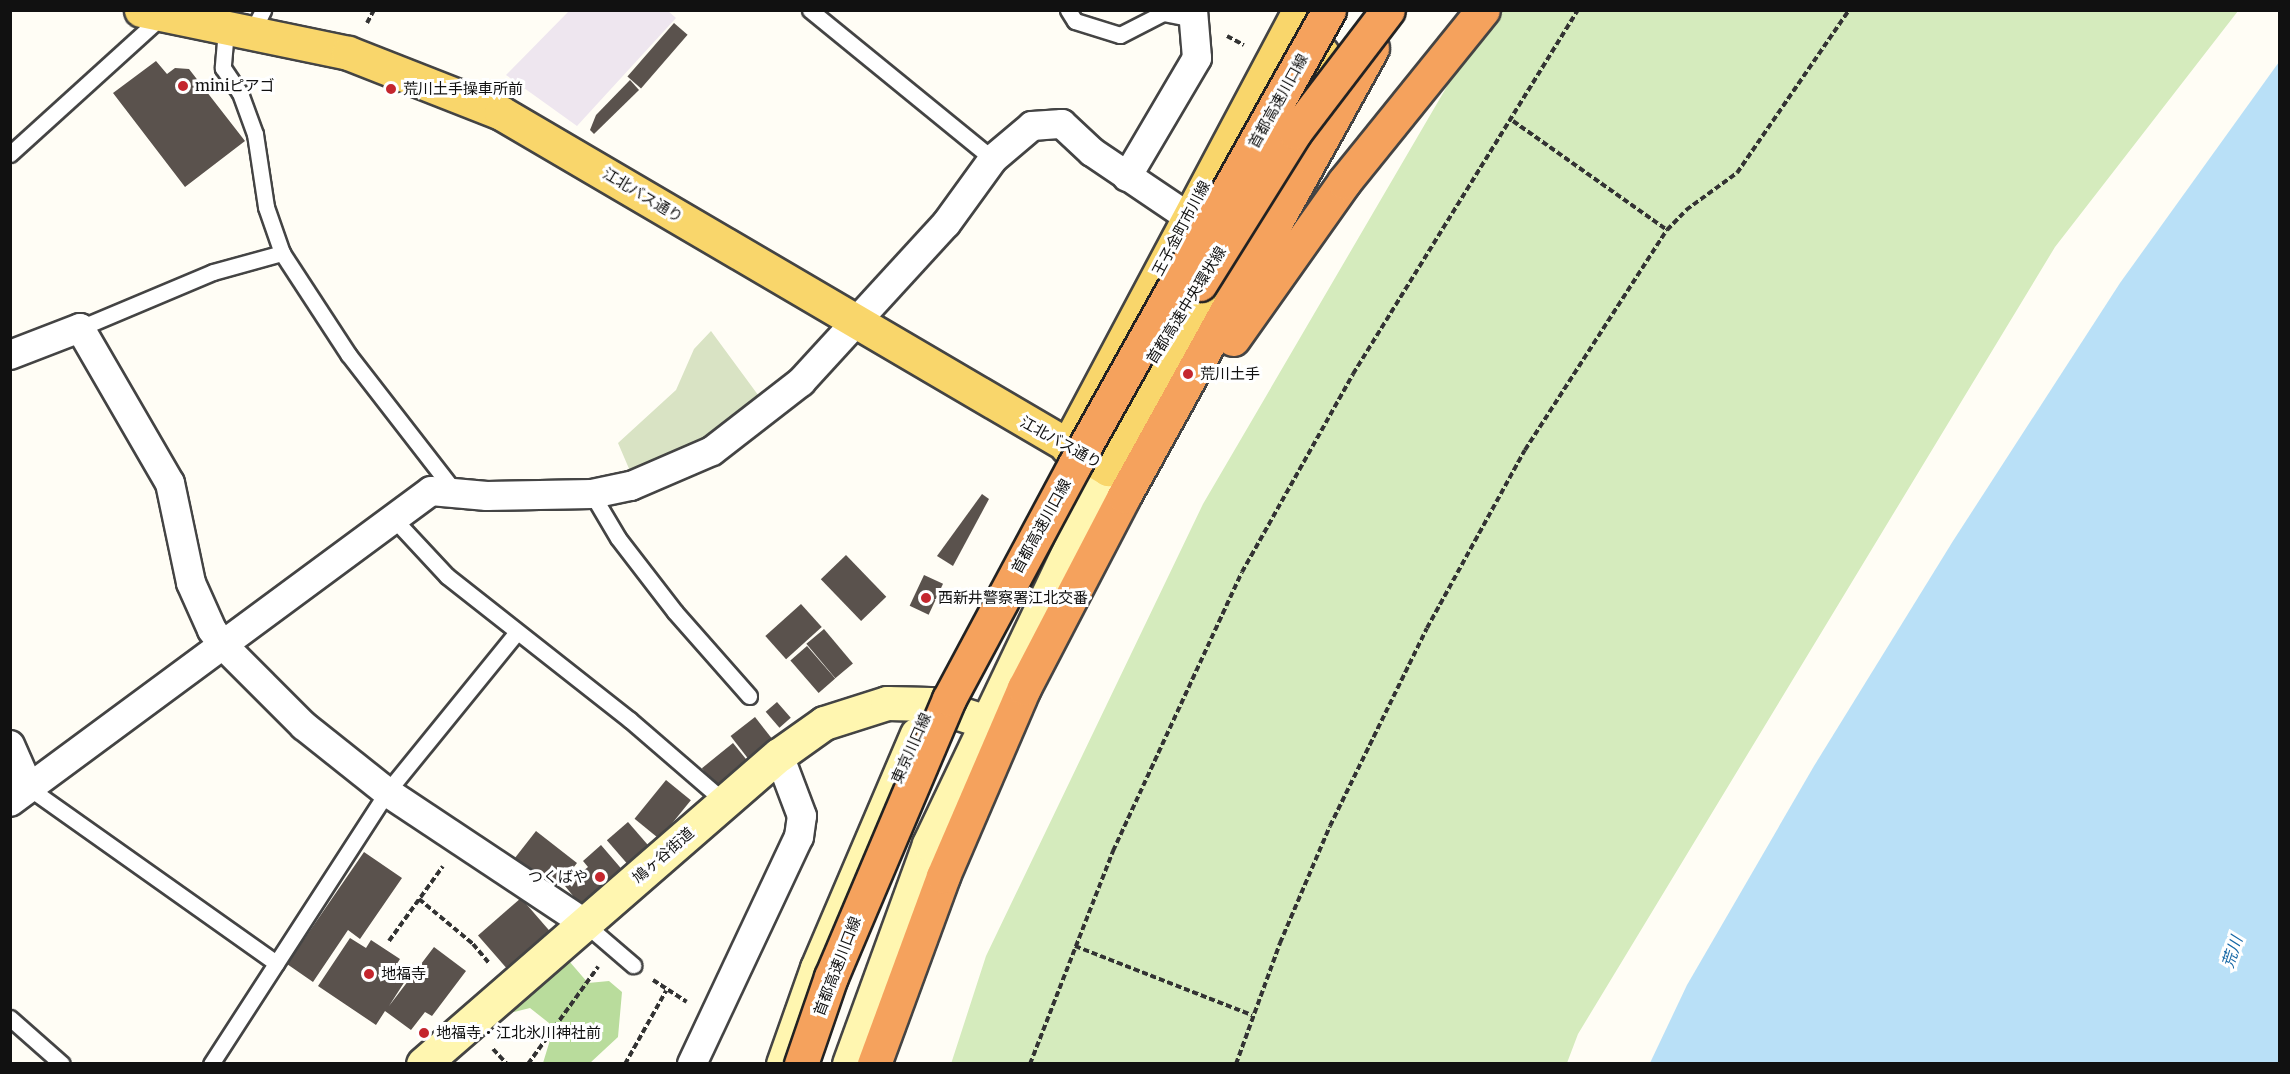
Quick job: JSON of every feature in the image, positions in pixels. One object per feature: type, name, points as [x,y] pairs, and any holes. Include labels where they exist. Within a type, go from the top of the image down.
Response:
[{"type":"highway","name":"首都高速川口線","points":[[801,1064],[831,977],[911,780],[996,608],[1329,10]]},
{"type":"highway","name":"首都高速中央環状線","points":[[996,608],[1294,132],[1388,10]]},
{"type":"highway","points":[[874,1064],[943,876],[1024,688],[1084,571],[1394,10]]},
{"type":"highway","points":[[1084,571],[1260,299],[1409,98],[1483,10]]},
{"type":"main road","name":"王子金町市川線","points":[[1067,447],[1187,216],[1299,10]]},
{"type":"main road","points":[[849,1064],[929,844],[984,721],[1108,469],[1344,10]]},
{"type":"main road","name":"江北バス通り","points":[[156,12],[247,25],[348,53],[501,112],[1067,447],[1108,469]]},
{"type":"main road","name":"東京川口線","points":[[783,1064],[817,968],[930,704],[1067,447]]},
{"type":"main road","name":"鳩ヶ谷街道","points":[[423,1064],[779,755],[824,723],[855,710],[887,703],[930,704],[984,721]]},
{"type":"street","points":[[1127,177],[1197,58],[1193,15]]},
{"type":"street","points":[[10,745],[20,795],[431,491],[457,494],[592,494],[631,486],[712,452],[801,382],[946,224],[993,159],[1032,126],[1062,124],[1127,177],[1187,216]]},
{"type":"street","points":[[10,355],[80,328],[170,483],[191,582],[212,630],[224,646],[304,726],[387,792],[584,923]]},
{"type":"street","points":[[692,1064],[799,837],[802,816],[779,755]]},
{"type":"lane","points":[[810,10],[993,159]]},
{"type":"lane","points":[[1068,10],[1075,21],[1120,35],[1163,13],[1193,15]]},
{"type":"lane","points":[[10,154],[156,12]]},
{"type":"lane","points":[[247,25],[223,68],[240,93],[255,134],[266,207],[282,253],[348,354],[457,494]]},
{"type":"lane","points":[[80,328],[213,272],[282,253]]},
{"type":"lane","points":[[592,494],[618,538],[675,612],[749,696]]},
{"type":"lane","points":[[393,518],[447,576],[725,801]]},
{"type":"lane","points":[[211,1064],[387,792],[517,632]]},
{"type":"lane","points":[[20,795],[276,963]]},
{"type":"lane","points":[[584,923],[633,964]]},
{"type":"lane","points":[[10,1018],[62,1064]]},
{"type":"path","points":[[1030,1064],[1075,946],[1153,759],[1268,524],[1365,354],[1513,122],[1578,10]]},
{"type":"path","points":[[1236,1064],[1251,1014],[1330,826],[1427,628],[1525,450],[1667,230],[1686,210],[1737,173],[1849,10]]},
{"type":"path","points":[[1513,122],[1667,230]]},
{"type":"path","points":[[389,941],[450,855]]},
{"type":"path","points":[[419,899],[473,944],[495,970]]},
{"type":"path","points":[[1075,946],[1251,1014]]},
{"type":"path","points":[[528,1064],[606,957]]},
{"type":"path","points":[[633,964],[666,991],[714,1017]]},
{"type":"path","points":[[625,1064],[666,991]]},
{"type":"shaded area","points":[[569,11],[668,11],[676,18],[577,126],[506,75]]},
{"type":"green space","points":[[1491,11],[2238,11],[2055,247],[1578,1034],[1567,1063],[951,1064],[986,956],[1203,504]]},
{"type":"green space","points":[[711,331],[761,399],[715,435],[630,471],[618,443],[676,390],[694,349]]},
{"type":"green space","points":[[563,954],[588,983],[609,981],[622,992],[618,1037],[590,1063],[543,1063],[554,1027],[530,1008],[506,1014]]},
{"type":"water","name":"荒川","points":[[2279,62],[2279,1063],[1650,1063],[1687,985],[1814,766],[1953,541],[2120,283]]},
{"type":"building","points":[[674,23],[688,35],[641,88],[627,77]]},
{"type":"building","points":[[156,61],[167,74],[175,68],[189,69],[245,141],[185,187],[113,93]]},
{"type":"building","points":[[630,80],[639,90],[594,134],[590,130],[596,115]]},
{"type":"building","points":[[982,494],[989,499],[953,566],[937,556]]},
{"type":"building","points":[[846,555],[886,597],[861,621],[821,579]]},
{"type":"building","points":[[924,575],[943,584],[929,615],[910,606]]},
{"type":"building","points":[[801,604],[822,627],[786,659],[765,636]]},
{"type":"building","points":[[824,629],[853,663],[835,678],[806,644]]},
{"type":"building","points":[[807,646],[835,678],[819,693],[790,660]]},
{"type":"building","points":[[777,702],[791,718],[779,728],[766,712]]},
{"type":"building","points":[[755,717],[772,739],[748,758],[731,736]]},
{"type":"building","points":[[733,743],[749,763],[718,788],[702,768]]},
{"type":"building","points":[[666,780],[691,800],[659,839],[635,819]]},
{"type":"building","points":[[628,822],[651,848],[630,867],[607,840]]},
{"type":"building","points":[[536,831],[577,863],[552,895],[511,863]]},
{"type":"building","points":[[601,845],[625,873],[583,908],[565,886],[588,867],[583,861]]},
{"type":"building","points":[[364,852],[402,878],[360,939],[348,930],[313,982],[287,964]]},
{"type":"building","points":[[521,898],[552,934],[509,972],[478,935]]},
{"type":"building","points":[[350,938],[366,948],[371,940],[400,959],[393,970],[407,978],[389,1006],[434,947],[466,971],[432,1016],[425,1012],[411,1030],[385,1011],[376,1025],[318,986]]},
{"type":"place","name":"miniピアゴ","points":[[183,86]]},
{"type":"place","name":"荒川土手操車所前","points":[[391,89]]},
{"type":"place","name":"荒川土手","points":[[1188,374]]},
{"type":"place","name":"西新井警察署江北交番","points":[[926,598]]},
{"type":"place","name":"つくばや","points":[[600,877]]},
{"type":"place","name":"地福寺","points":[[369,974]]},
{"type":"place","name":"地福寺・江北氷川神社前","points":[[424,1033]]}]
